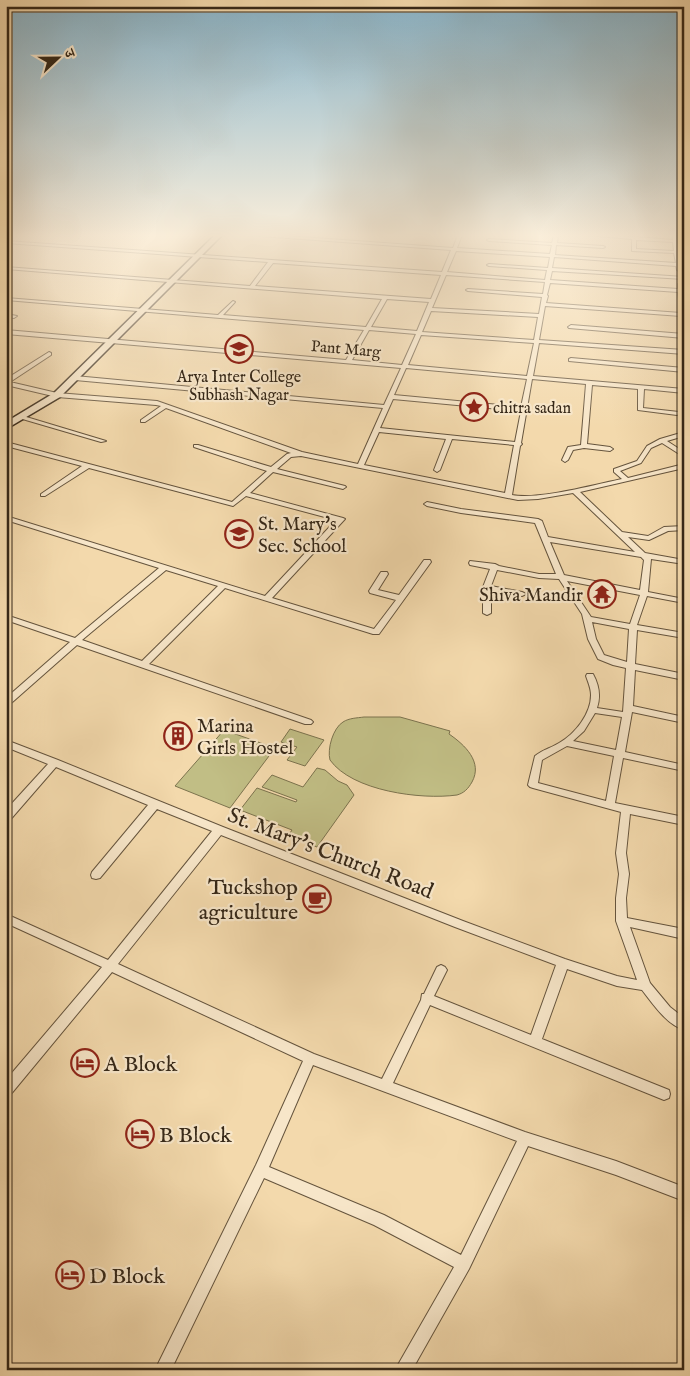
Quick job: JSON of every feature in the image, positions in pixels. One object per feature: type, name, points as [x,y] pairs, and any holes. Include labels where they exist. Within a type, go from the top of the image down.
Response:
[{"type":"street","points":[[20,299],[420,333],[684,352]]},
{"type":"street","points":[[6,426],[57,394],[155,299]]},
{"type":"street","points":[[348,362],[384,299]]},
{"type":"street","points":[[360,467],[420,333],[432,301],[404,299]]},
{"type":"street","points":[[508,496],[545,299]]},
{"type":"street","points":[[220,316],[233,302]]},
{"type":"street","points":[[544,304],[683,315]]},
{"type":"street","points":[[683,308],[684,321]]},
{"type":"street","points":[[429,309],[541,316]]},
{"type":"street","points":[[6,315],[14,316]]},
{"type":"street","points":[[571,327],[684,336]]},
{"type":"street","name":"Pant Marg","points":[[6,332],[684,391]]},
{"type":"street","points":[[8,384],[49,354]]},
{"type":"street","points":[[571,360],[684,370]]},
{"type":"street","points":[[75,378],[387,407]]},
{"type":"street","points":[[584,446],[589,382]]},
{"type":"street","points":[[8,384],[57,394],[151,402],[300,454],[508,496],[534,497],[575,491],[684,466]]},
{"type":"street","points":[[641,387],[640,409],[677,413]]},
{"type":"street","points":[[392,397],[523,409]]},
{"type":"street","points":[[143,421],[165,406]]},
{"type":"street","points":[[21,417],[103,441]]},
{"type":"street","points":[[377,430],[519,444]]},
{"type":"street","points":[[626,480],[616,470],[639,462],[646,448],[662,440],[684,434]]},
{"type":"street","points":[[437,470],[449,438]]},
{"type":"street","points":[[662,440],[684,455]]},
{"type":"street","points":[[6,444],[233,504],[289,456],[300,454]]},
{"type":"street","points":[[196,446],[272,470],[343,487]]},
{"type":"street","points":[[565,460],[570,448],[584,446],[610,449]]},
{"type":"street","points":[[43,495],[87,466]]},
{"type":"street","points":[[575,491],[648,560],[644,593],[633,626],[626,712],[610,806]]},
{"type":"street","points":[[246,494],[341,519],[267,599]]},
{"type":"street","points":[[427,504],[461,511],[538,521],[561,577],[578,600],[588,619],[592,639],[601,657],[608,661],[684,677]]},
{"type":"street","points":[[6,518],[376,632],[427,562]]},
{"type":"street","points":[[620,533],[649,538],[667,529],[684,528]]},
{"type":"street","points":[[546,538],[684,562]]},
{"type":"street","points":[[472,563],[539,576],[561,577],[684,601]]},
{"type":"street","points":[[487,613],[487,587],[495,566]]},
{"type":"street","points":[[6,703],[76,641],[164,568]]},
{"type":"street","points":[[384,574],[373,592],[400,598]]},
{"type":"street","points":[[144,664],[223,586]]},
{"type":"street","points":[[487,587],[522,594]]},
{"type":"street","points":[[6,617],[308,722]]},
{"type":"street","points":[[588,619],[684,636]]},
{"type":"street","points":[[590,676],[596,693],[595,706],[583,727],[566,743],[547,751],[538,758],[533,785],[610,806],[684,821]]},
{"type":"street","points":[[592,710],[626,712],[684,720]]},
{"type":"street","name":"St. Mary's Church Road","points":[[6,742],[219,830],[563,963],[617,981],[645,986]]},
{"type":"street","points":[[566,743],[684,768]]},
{"type":"street","points":[[6,817],[55,762]]},
{"type":"street","points":[[96,875],[155,804]]},
{"type":"street","points":[[626,809],[621,853],[624,874],[621,898],[622,921],[645,986],[666,1011],[684,1025]]},
{"type":"street","points":[[6,1090],[109,967],[219,830]]},
{"type":"street","points":[[6,918],[310,1058],[525,1138],[607,1164],[684,1194]]},
{"type":"street","points":[[622,921],[684,934]]},
{"type":"street","points":[[535,1042],[563,963]]},
{"type":"street","points":[[385,1087],[441,970]]},
{"type":"street","points":[[426,998],[664,1094]]},
{"type":"street","points":[[162,1370],[261,1170],[310,1058]]},
{"type":"street","points":[[403,1370],[464,1264],[525,1138]]},
{"type":"street","points":[[261,1170],[379,1220],[464,1264]]},
{"type":"shaded area","points":[[364,717],[400,717],[450,731],[449,734],[461,743],[474,761],[475,775],[472,782],[464,792],[457,795],[425,796],[388,791],[370,786],[340,771],[330,760],[329,755],[336,729],[345,721]]},
{"type":"shaded area","points":[[290,729],[324,740],[305,766],[287,760],[297,747],[281,742]]},
{"type":"shaded area","points":[[224,730],[275,748],[230,808],[175,786]]},
{"type":"shaded area","points":[[317,768],[325,770],[338,781],[347,785],[354,795],[317,847],[288,836],[292,830],[240,810],[257,788],[296,802],[297,800],[262,787],[272,775],[303,787]]},
{"type":"place","name":"Arya Inter College Subhash Nagar","points":[[239,349]]},
{"type":"place","name":"chitra sadan","points":[[474,407]]},
{"type":"place","name":"St. Mary's Sec. School","points":[[239,534]]},
{"type":"place","name":"Shiva Mandir","points":[[602,594]]},
{"type":"place","name":"Marina Girls Hostel","points":[[178,736]]},
{"type":"place","name":"Tuckshop agriculture","points":[[317,899]]},
{"type":"place","name":"A Block","points":[[85,1063]]},
{"type":"place","name":"B Block","points":[[140,1134]]},
{"type":"place","name":"D Block","points":[[70,1275]]}]
